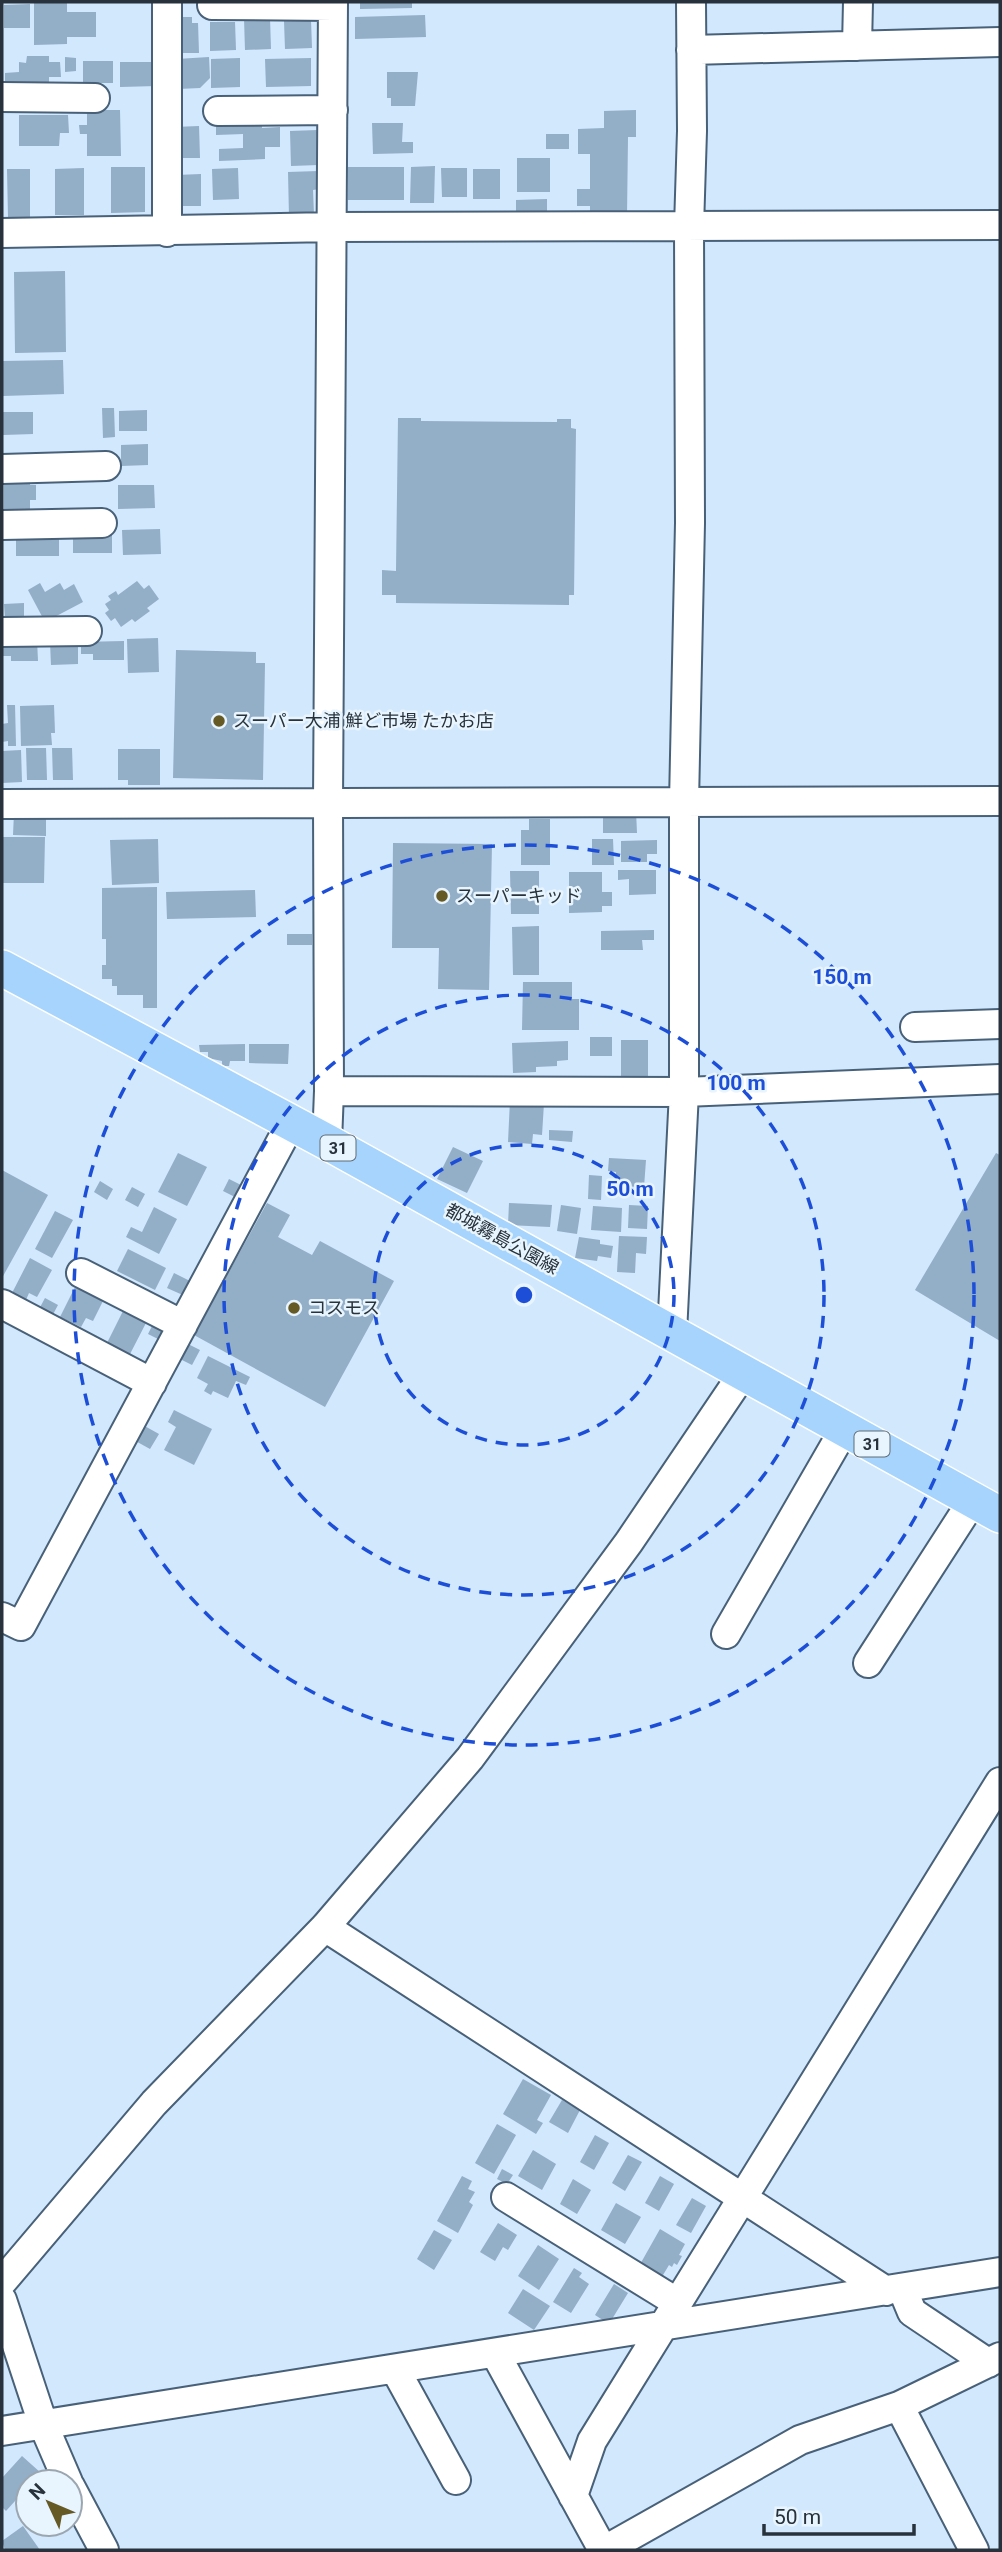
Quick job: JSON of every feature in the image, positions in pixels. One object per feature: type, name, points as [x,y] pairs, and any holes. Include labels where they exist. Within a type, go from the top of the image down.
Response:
[{"type":"main road","name":"都城霧島公園線","points":[[2,968],[327,1142],[987,1508]]},
{"type":"street","points":[[167,2],[167,232]]},
{"type":"street","points":[[672,1334],[684,1092],[684,802],[690,523],[688,227],[692,131],[691,2]]},
{"type":"street","points":[[857,46],[859,2]]},
{"type":"street","points":[[212,5],[333,4],[327,1142]]},
{"type":"street","points":[[691,50],[1000,42]]},
{"type":"street","points":[[2,97],[95,98]]},
{"type":"street","points":[[218,111],[333,110]]},
{"type":"street","points":[[2,233],[333,227],[1000,225]]},
{"type":"street","points":[[2,469],[107,466]]},
{"type":"street","points":[[2,525],[102,523]]},
{"type":"street","points":[[2,632],[87,631]]},
{"type":"street","points":[[2,804],[1000,801]]},
{"type":"street","points":[[915,1027],[1000,1024]]},
{"type":"street","points":[[329,1091],[684,1092],[1000,1079]]},
{"type":"street","points":[[2,1618],[21,1626],[291,1123]]},
{"type":"street","points":[[81,1273],[183,1325]]},
{"type":"street","points":[[2,1304],[152,1383]]},
{"type":"street","points":[[2,2282],[154,2103],[325,1927],[470,1758],[629,1542],[744,1372]]},
{"type":"street","points":[[726,1634],[845,1428]]},
{"type":"street","points":[[868,1663],[987,1508]]},
{"type":"street","points":[[573,2496],[592,2441],[1000,1782]]},
{"type":"street","points":[[325,1927],[741,2197],[894,2290],[912,2312],[997,2361]]},
{"type":"street","points":[[506,2197],[678,2303]]},
{"type":"street","points":[[2,2431],[894,2290],[997,2267]]},
{"type":"street","points":[[2,2300],[43,2424],[62,2468]]},
{"type":"street","points":[[495,2353],[604,2550],[800,2440],[899,2406],[997,2361]]},
{"type":"street","points":[[395,2369],[456,2480]]},
{"type":"street","points":[[899,2406],[974,2550]]},
{"type":"street","points":[[84,2512],[104,2550]]},
{"type":"building","points":[[34,2],[67,2],[67,12],[96,12],[96,37],[67,37],[67,44],[34,45]]},
{"type":"building","points":[[360,2],[412,2],[412,8],[360,9]]},
{"type":"building","points":[[30,4],[30,28],[4,28],[4,5]]},
{"type":"building","points":[[425,15],[426,37],[355,39],[355,17]]},
{"type":"building","points":[[177,17],[192,17],[192,23],[198,23],[199,53],[177,53]]},
{"type":"building","points":[[244,18],[270,18],[271,49],[245,50]]},
{"type":"building","points":[[311,20],[312,48],[285,49],[284,21]]},
{"type":"building","points":[[210,22],[235,22],[236,50],[210,51]]},
{"type":"building","points":[[27,56],[49,56],[49,62],[60,62],[61,77],[49,77],[49,86],[5,86],[5,73],[19,72],[19,62],[26,63]]},
{"type":"building","points":[[65,57],[76,58],[76,71],[65,72]]},
{"type":"building","points":[[209,57],[210,78],[200,88],[178,89],[177,59]]},
{"type":"building","points":[[240,58],[240,87],[211,88],[211,59]]},
{"type":"building","points":[[311,58],[311,86],[266,87],[265,59]]},
{"type":"building","points":[[83,61],[113,61],[113,83],[83,83]]},
{"type":"building","points":[[120,62],[156,62],[156,86],[120,87]]},
{"type":"building","points":[[387,72],[418,72],[415,106],[391,106],[391,98],[387,98]]},
{"type":"building","points":[[87,110],[120,110],[121,156],[87,156],[87,134],[80,134],[79,125],[87,125]]},
{"type":"building","points":[[636,110],[636,137],[628,137],[627,215],[590,216],[590,206],[577,206],[577,189],[590,189],[590,154],[578,154],[578,129],[604,128],[604,111]]},
{"type":"building","points":[[19,115],[68,115],[69,133],[60,133],[59,146],[19,146]]},
{"type":"building","points":[[372,123],[403,123],[402,142],[413,142],[413,153],[373,154]]},
{"type":"building","points":[[262,124],[262,128],[280,127],[280,147],[265,147],[265,159],[219,161],[219,149],[243,148],[243,134],[216,135],[216,125]]},
{"type":"building","points":[[199,126],[200,158],[176,158],[175,127]]},
{"type":"building","points":[[318,130],[318,165],[291,166],[290,131]]},
{"type":"building","points":[[546,134],[569,134],[569,149],[546,149]]},
{"type":"building","points":[[517,158],[550,158],[550,192],[517,192]]},
{"type":"building","points":[[435,166],[434,203],[410,203],[411,167]]},
{"type":"building","points":[[111,167],[145,167],[145,212],[111,213]]},
{"type":"building","points":[[348,167],[404,167],[404,200],[348,200]]},
{"type":"building","points":[[84,168],[84,215],[55,215],[55,169]]},
{"type":"building","points":[[238,168],[239,199],[213,200],[212,169]]},
{"type":"building","points":[[441,168],[467,168],[467,197],[442,197]]},
{"type":"building","points":[[7,169],[30,169],[30,217],[8,217]]},
{"type":"building","points":[[473,169],[500,169],[500,199],[473,199]]},
{"type":"building","points":[[319,171],[319,189],[313,190],[314,215],[289,216],[288,172]]},
{"type":"building","points":[[201,174],[201,206],[178,206],[177,175]]},
{"type":"building","points":[[547,199],[547,215],[516,215],[516,200]]},
{"type":"building","points":[[65,271],[66,352],[15,353],[14,272]]},
{"type":"building","points":[[63,360],[64,394],[3,396],[3,361]]},
{"type":"building","points":[[102,408],[114,408],[115,437],[103,438]]},
{"type":"building","points":[[147,410],[147,431],[119,431],[119,411]]},
{"type":"building","points":[[3,412],[33,412],[33,434],[3,435]]},
{"type":"building","points":[[398,418],[421,418],[421,421],[557,422],[557,419],[571,419],[571,428],[576,429],[574,595],[569,595],[569,605],[396,603],[396,595],[382,595],[382,570],[396,571]]},
{"type":"building","points":[[148,444],[148,465],[121,466],[121,445]]},
{"type":"building","points":[[4,480],[30,480],[30,485],[36,485],[36,500],[30,500],[30,518],[4,518]]},
{"type":"building","points":[[118,485],[154,485],[155,508],[118,509]]},
{"type":"building","points":[[160,529],[161,554],[123,555],[122,530]]},
{"type":"building","points":[[73,532],[112,532],[112,553],[73,553]]},
{"type":"building","points":[[16,535],[59,535],[59,556],[16,556]]},
{"type":"building","points":[[137,581],[144,589],[149,585],[159,599],[147,608],[150,611],[135,622],[132,619],[121,627],[115,618],[111,621],[105,613],[109,610],[105,604],[111,600],[108,596],[116,591],[118,595]]},
{"type":"building","points":[[40,583],[45,592],[60,583],[64,590],[74,584],[83,602],[45,622],[28,590]]},
{"type":"building","points":[[24,603],[24,618],[5,619],[4,604]]},
{"type":"building","points":[[158,638],[159,672],[128,673],[127,639]]},
{"type":"building","points":[[37,640],[38,661],[11,661],[11,656],[2,656],[2,641]]},
{"type":"building","points":[[78,641],[78,664],[51,665],[50,642]]},
{"type":"building","points":[[124,641],[124,660],[93,660],[93,654],[81,654],[81,642]]},
{"type":"building","name":"スーパー大浦 鮮ど市場 たかお店","points":[[176,650],[256,652],[256,663],[265,663],[263,780],[173,778]]},
{"type":"building","points":[[7,705],[15,705],[16,746],[8,746],[8,741],[2,742],[2,724],[8,723]]},
{"type":"building","points":[[54,705],[55,733],[51,733],[52,745],[21,746],[20,706]]},
{"type":"building","points":[[26,748],[46,748],[47,780],[27,780]]},
{"type":"building","points":[[52,748],[72,748],[73,780],[53,780]]},
{"type":"building","points":[[118,749],[160,749],[160,785],[128,785],[128,780],[118,780]]},
{"type":"building","points":[[21,750],[22,782],[2,783],[2,751]]},
{"type":"building","points":[[636,811],[637,833],[603,833],[603,812]]},
{"type":"building","points":[[14,813],[46,813],[46,836],[13,835]]},
{"type":"building","points":[[529,819],[550,819],[550,865],[521,865],[521,830],[529,830]]},
{"type":"building","points":[[3,837],[45,837],[44,883],[3,883]]},
{"type":"building","points":[[158,839],[159,883],[112,885],[110,840]]},
{"type":"building","points":[[592,839],[613,839],[614,865],[592,865]]},
{"type":"building","points":[[657,840],[657,854],[647,854],[647,862],[621,862],[621,841]]},
{"type":"building","name":"スーパーキッド","points":[[393,843],[492,844],[489,990],[438,989],[439,948],[392,948]]},
{"type":"building","points":[[618,870],[656,870],[656,894],[629,895],[629,879],[618,880]]},
{"type":"building","points":[[510,871],[539,871],[539,914],[511,914]]},
{"type":"building","points":[[569,872],[602,872],[602,892],[612,892],[612,906],[602,906],[602,912],[569,913]]},
{"type":"building","points":[[157,887],[157,1008],[143,1008],[143,995],[117,995],[117,986],[112,986],[112,979],[102,979],[102,965],[106,965],[106,939],[102,939],[102,888]]},
{"type":"building","points":[[255,890],[256,917],[167,919],[166,892]]},
{"type":"building","points":[[539,926],[539,975],[513,975],[512,927]]},
{"type":"building","points":[[654,930],[654,940],[642,940],[643,950],[601,950],[601,931]]},
{"type":"building","points":[[287,934],[312,934],[312,945],[287,945]]},
{"type":"building","points":[[523,982],[572,982],[572,999],[579,999],[579,1030],[522,1030]]},
{"type":"building","points":[[590,1037],[612,1037],[612,1056],[590,1056]]},
{"type":"building","points":[[621,1040],[648,1040],[648,1081],[621,1082]]},
{"type":"building","points":[[568,1041],[568,1060],[557,1061],[557,1066],[536,1067],[536,1072],[513,1073],[512,1043]]},
{"type":"building","points":[[245,1044],[245,1061],[230,1061],[229,1066],[222,1066],[222,1061],[208,1058],[208,1052],[200,1052],[199,1045]]},
{"type":"building","points":[[249,1044],[289,1044],[288,1064],[249,1063]]},
{"type":"building","points":[[510,1100],[544,1103],[542,1135],[533,1134],[532,1144],[508,1142]]},
{"type":"building","points":[[549,1130],[573,1131],[572,1142],[549,1140]]},
{"type":"building","points":[[453,1147],[483,1161],[467,1193],[437,1179]]},
{"type":"building","points":[[178,1153],[207,1167],[187,1206],[158,1192]]},
{"type":"building","points":[[996,1153],[1000,1155],[1000,1341],[915,1290]]},
{"type":"building","points":[[609,1158],[646,1160],[644,1187],[615,1186],[616,1172],[608,1171]]},
{"type":"building","points":[[2,1170],[48,1195],[2,1278]]},
{"type":"building","points":[[589,1175],[602,1176],[601,1200],[588,1199]]},
{"type":"building","points":[[229,1179],[245,1187],[239,1199],[223,1191]]},
{"type":"building","points":[[100,1181],[113,1189],[107,1200],[94,1192]]},
{"type":"building","points":[[132,1187],[145,1194],[138,1207],[125,1200]]},
{"type":"building","name":"コスモス","points":[[267,1203],[290,1215],[278,1237],[312,1255],[320,1241],[394,1281],[325,1407],[194,1335]]},
{"type":"building","points":[[509,1203],[552,1205],[550,1227],[508,1225]]},
{"type":"building","points":[[561,1205],[581,1208],[577,1234],[557,1231]]},
{"type":"building","points":[[629,1205],[648,1206],[647,1229],[628,1228]]},
{"type":"building","points":[[593,1206],[622,1208],[621,1232],[591,1230]]},
{"type":"building","points":[[154,1207],[177,1219],[159,1254],[126,1237],[131,1227],[142,1232]]},
{"type":"building","points":[[55,1211],[73,1220],[52,1258],[35,1249]]},
{"type":"building","points":[[619,1236],[647,1237],[646,1254],[636,1253],[635,1273],[617,1272]]},
{"type":"building","points":[[579,1237],[600,1240],[600,1244],[613,1246],[611,1258],[598,1256],[597,1261],[575,1258]]},
{"type":"building","points":[[128,1249],[166,1268],[155,1290],[117,1271]]},
{"type":"building","points":[[30,1258],[52,1270],[37,1297],[29,1293],[25,1302],[11,1295]]},
{"type":"building","points":[[174,1273],[192,1282],[185,1296],[167,1288]]},
{"type":"building","points":[[75,1287],[103,1301],[93,1321],[86,1318],[81,1327],[60,1317]]},
{"type":"building","points":[[45,1298],[58,1305],[50,1320],[37,1313]]},
{"type":"building","points":[[124,1309],[147,1321],[130,1354],[107,1343]]},
{"type":"building","points":[[153,1324],[167,1331],[162,1341],[148,1334]]},
{"type":"building","points":[[188,1344],[200,1350],[192,1365],[180,1359]]},
{"type":"building","points":[[208,1356],[250,1377],[246,1385],[236,1381],[228,1398],[213,1391],[211,1395],[204,1391],[208,1384],[197,1378]]},
{"type":"building","points":[[174,1410],[212,1429],[194,1465],[164,1450],[176,1427],[168,1422]]},
{"type":"building","points":[[141,1424],[159,1434],[150,1449],[132,1439]]},
{"type":"building","points":[[523,2079],[551,2095],[537,2120],[543,2123],[536,2134],[503,2114]]},
{"type":"building","points":[[562,2100],[580,2110],[568,2133],[549,2122]]},
{"type":"building","points":[[497,2124],[516,2135],[494,2174],[475,2163]]},
{"type":"building","points":[[595,2135],[609,2143],[594,2170],[580,2162]]},
{"type":"building","points":[[533,2150],[556,2164],[542,2190],[518,2176]]},
{"type":"building","points":[[628,2155],[642,2162],[625,2191],[612,2183]]},
{"type":"building","points":[[502,2169],[513,2175],[507,2184],[497,2179]]},
{"type":"building","points":[[462,2176],[472,2181],[468,2189],[475,2192],[469,2202],[473,2205],[458,2233],[437,2221]]},
{"type":"building","points":[[660,2176],[674,2184],[659,2211],[645,2203]]},
{"type":"building","points":[[573,2179],[591,2190],[577,2214],[560,2204]]},
{"type":"building","points":[[692,2198],[706,2206],[691,2233],[676,2225]]},
{"type":"building","points":[[616,2203],[641,2217],[625,2244],[601,2230]]},
{"type":"building","points":[[498,2223],[517,2235],[508,2250],[503,2247],[495,2261],[480,2252]]},
{"type":"building","points":[[660,2229],[685,2244],[677,2265],[669,2265],[660,2280],[638,2268]]},
{"type":"building","points":[[434,2230],[452,2240],[434,2270],[417,2259]]},
{"type":"building","points":[[538,2245],[559,2259],[539,2290],[518,2276]]},
{"type":"building","points":[[574,2268],[582,2273],[579,2277],[589,2284],[571,2313],[553,2302]]},
{"type":"building","points":[[614,2284],[628,2293],[609,2324],[595,2315]]},
{"type":"building","points":[[523,2289],[550,2306],[534,2330],[508,2313]]},
{"type":"building","points":[[22,2456],[35,2468],[14,2468],[14,2502],[6,2511],[2,2507],[2,2478]]},
{"type":"building","points":[[14,2532],[14,2538],[32,2538],[40,2550],[5,2550],[2,2541]]},
{"type":"place","name":"スーパー大浦 鮮ど市場 たかお店","points":[[219,721]]},
{"type":"place","name":"スーパーキッド","points":[[442,896]]},
{"type":"place","name":"コスモス","points":[[294,1308]]}]
